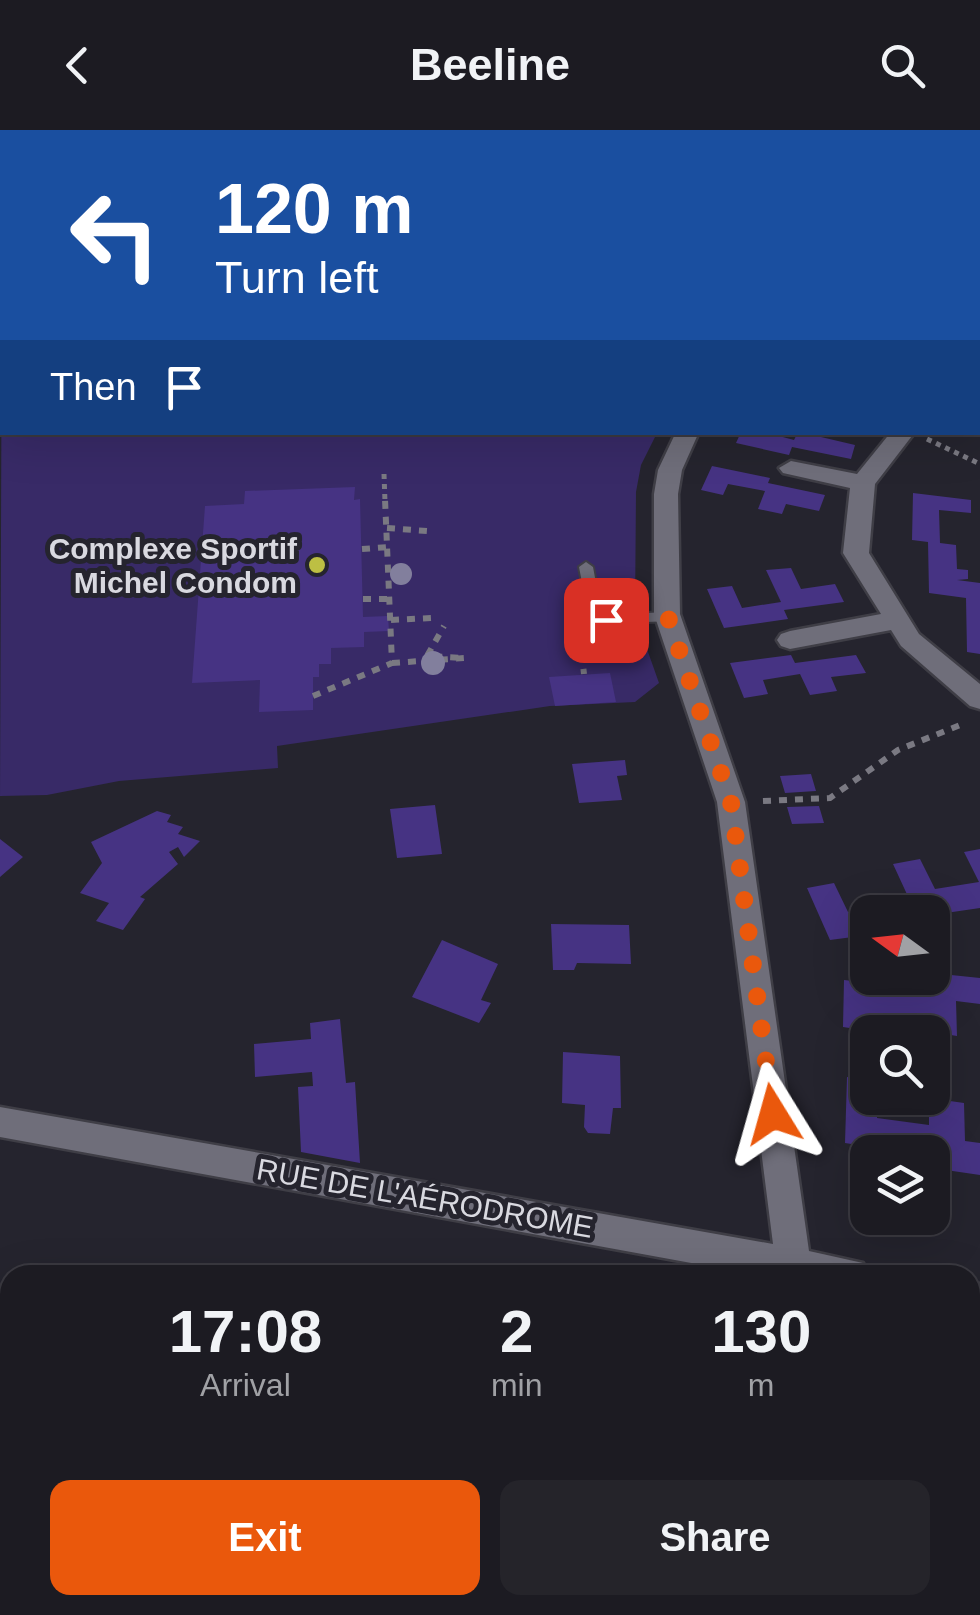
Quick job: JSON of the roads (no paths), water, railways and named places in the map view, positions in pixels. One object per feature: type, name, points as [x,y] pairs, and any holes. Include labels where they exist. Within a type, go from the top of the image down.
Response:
[{"type":"street","points":[[687,435],[670,470],[666,494],[668,617],[731,802],[793,1263]]},
{"type":"street","points":[[902,435],[863,483],[856,553],[910,640],[980,699]]},
{"type":"street","points":[[791,468],[863,483]]},
{"type":"street","points":[[790,640],[898,620]]},
{"type":"street","name":"RUE DE L'AÉRODROME","points":[[0,1122],[802,1265]]},
{"type":"lane","points":[[586,568],[595,620],[668,617]]},
{"type":"place","name":"Complexe Sportif Michel Condom","points":[[317,565]]}]
